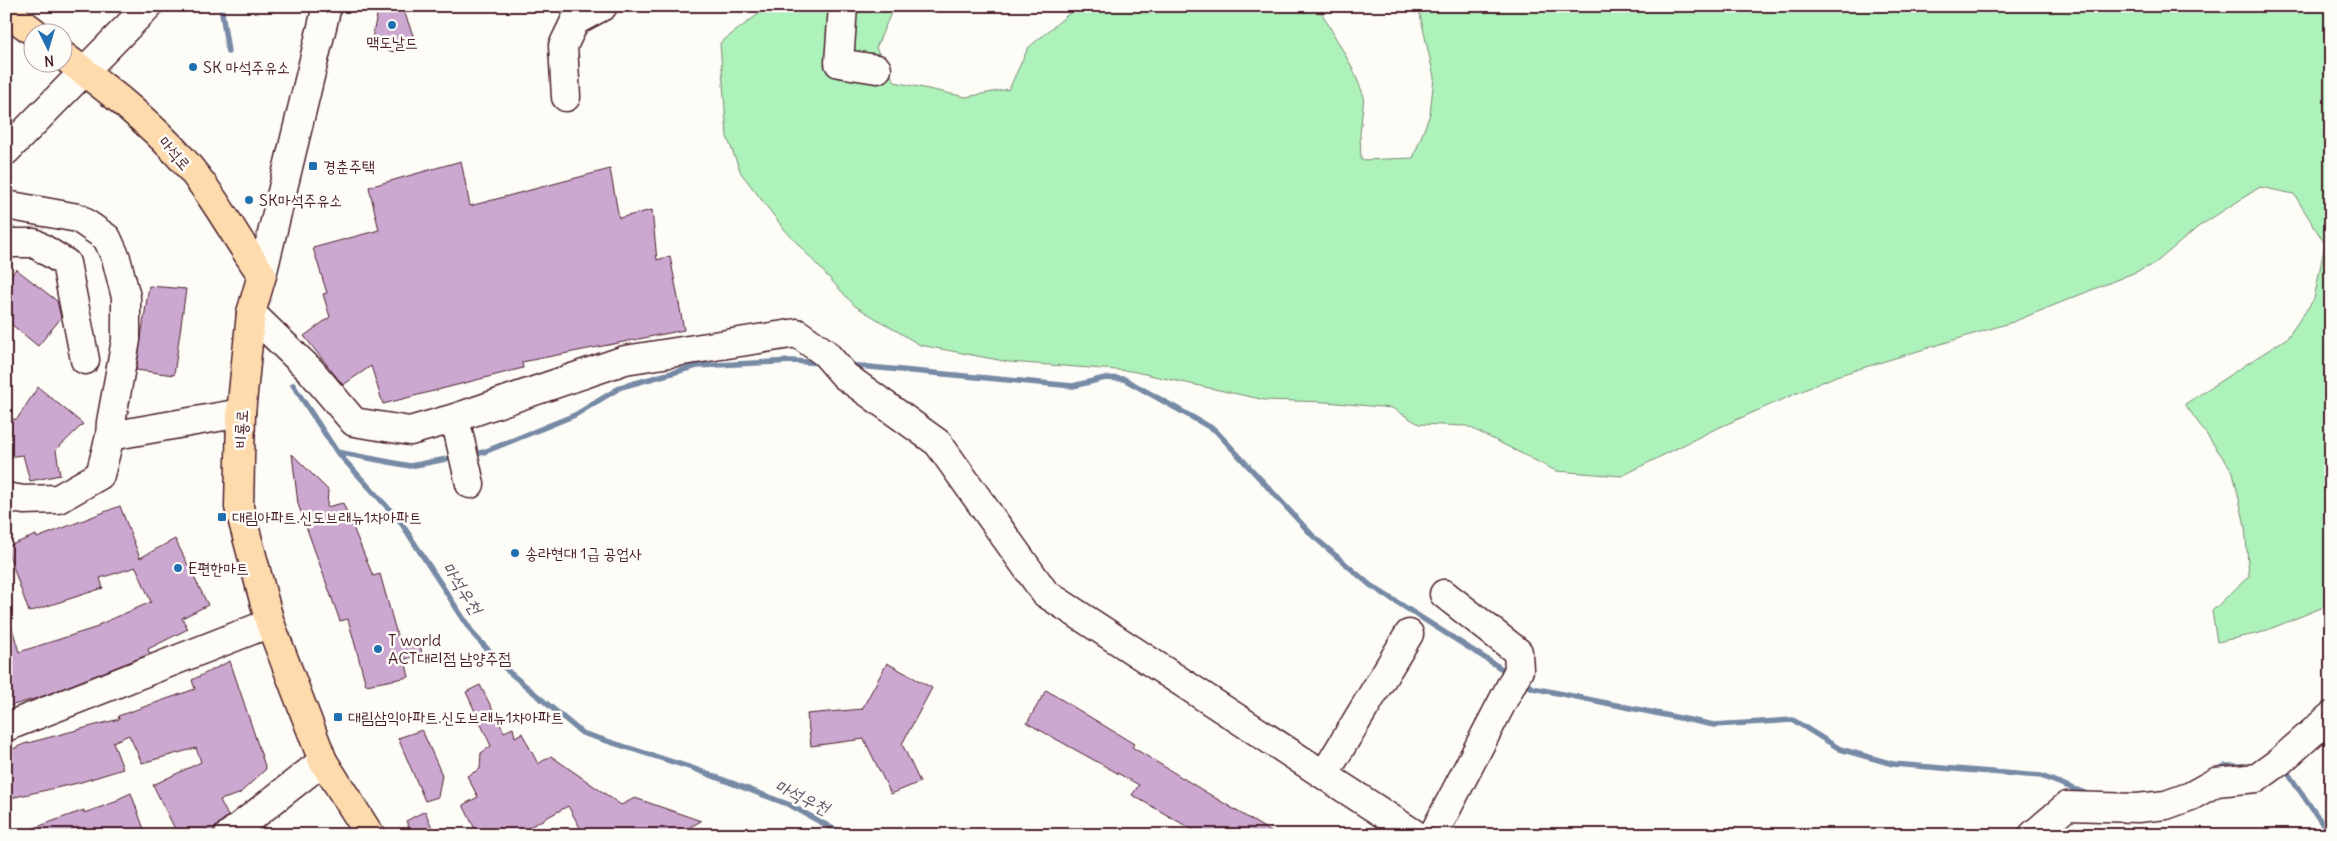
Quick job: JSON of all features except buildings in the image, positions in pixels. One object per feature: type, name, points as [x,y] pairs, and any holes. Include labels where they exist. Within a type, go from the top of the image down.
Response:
[{"type":"main road","points":[[6,12],[22,23]]},
{"type":"main road","name":"마석로","points":[[72,62],[156,131],[185,162],[262,275]]},
{"type":"main road","name":"비룡로","points":[[262,275],[251,313],[241,414],[239,507],[270,623],[324,761],[370,835]]},
{"type":"street","points":[[6,151],[148,6]]},
{"type":"street","name":"비룡로","points":[[262,275],[327,6]]},
{"type":"street","points":[[566,96],[563,46],[575,21],[602,6]]},
{"type":"street","points":[[843,6],[839,63],[878,69]]},
{"type":"street","points":[[6,205],[78,218],[107,238],[116,258],[126,296],[126,340],[110,436],[100,475],[58,499],[24,500],[6,498]]},
{"type":"street","points":[[6,243],[34,243],[66,262],[85,360]]},
{"type":"street","points":[[251,313],[311,371],[354,422],[410,430],[463,454],[625,360],[797,333],[825,353],[844,376],[938,443],[1045,593],[1416,835]]},
{"type":"street","points":[[110,436],[241,414]]},
{"type":"street","points":[[1433,835],[1506,697],[1518,670],[1518,652],[1444,594]]},
{"type":"street","points":[[6,727],[270,623]]},
{"type":"street","points":[[1324,775],[1409,634]]},
{"type":"street","points":[[2033,835],[2066,806],[2137,808],[2166,805],[2191,796],[2216,782],[2257,778],[2273,767],[2331,716]]},
{"type":"street","points":[[229,835],[324,761]]},
{"type":"green space","points":[[764,6],[894,6],[876,48],[895,82],[966,97],[1009,89],[1028,48],[1078,6],[1318,6],[1352,67],[1364,96],[1360,134],[1361,160],[1413,158],[1430,114],[1434,77],[1418,6],[2331,6],[2331,604],[2260,633],[2217,642],[2212,611],[2249,576],[2245,526],[2233,472],[2185,404],[2287,338],[2314,299],[2325,244],[2294,194],[2260,187],[2198,227],[2153,265],[2013,322],[1836,376],[1711,431],[1622,476],[1556,471],[1467,426],[1419,424],[1392,408],[1326,402],[1265,400],[1131,371],[1009,362],[920,345],[855,306],[784,229],[741,173],[727,137],[720,43],[761,12]]},
{"type":"waterway","name":"마석우천","points":[[221,6],[228,52]]},
{"type":"waterway","points":[[471,455],[484,452],[575,415],[621,387],[697,366],[792,361],[821,363]]},
{"type":"waterway","points":[[848,365],[1073,386],[1105,378],[1124,379],[1215,430],[1313,536],[1370,585],[1510,674]]},
{"type":"waterway","name":"마석우천","points":[[293,385],[337,452],[400,521],[474,635],[509,672],[582,733],[692,768],[790,805],[844,835]]},
{"type":"waterway","points":[[337,452],[410,466],[457,457]]},
{"type":"waterway","points":[[1522,682],[1533,688],[1714,725],[1793,720],[1840,749],[1893,764],[2041,776],[2090,795]]},
{"type":"waterway","points":[[2217,770],[2225,766],[2244,766]]},
{"type":"waterway","points":[[2283,766],[2330,835]]},
{"type":"place","name":"맥도날드","points":[[392,25]]},
{"type":"place","name":"SK 마석주유소","points":[[193,67]]},
{"type":"place","name":"경춘주택","points":[[313,166]]},
{"type":"place","name":"SK마석주유소","points":[[249,200]]},
{"type":"place","name":"대림아파트.신도브래뉴1차아파트","points":[[222,517]]},
{"type":"place","name":"송라현대 1급 공업사","points":[[515,553]]},
{"type":"place","name":"E편한마트","points":[[178,568]]},
{"type":"place","name":"T world ACT대리점 남양주점","points":[[378,649]]},
{"type":"place","name":"대림삼익아파트.신도브래뉴1차아파트","points":[[338,717]]}]
